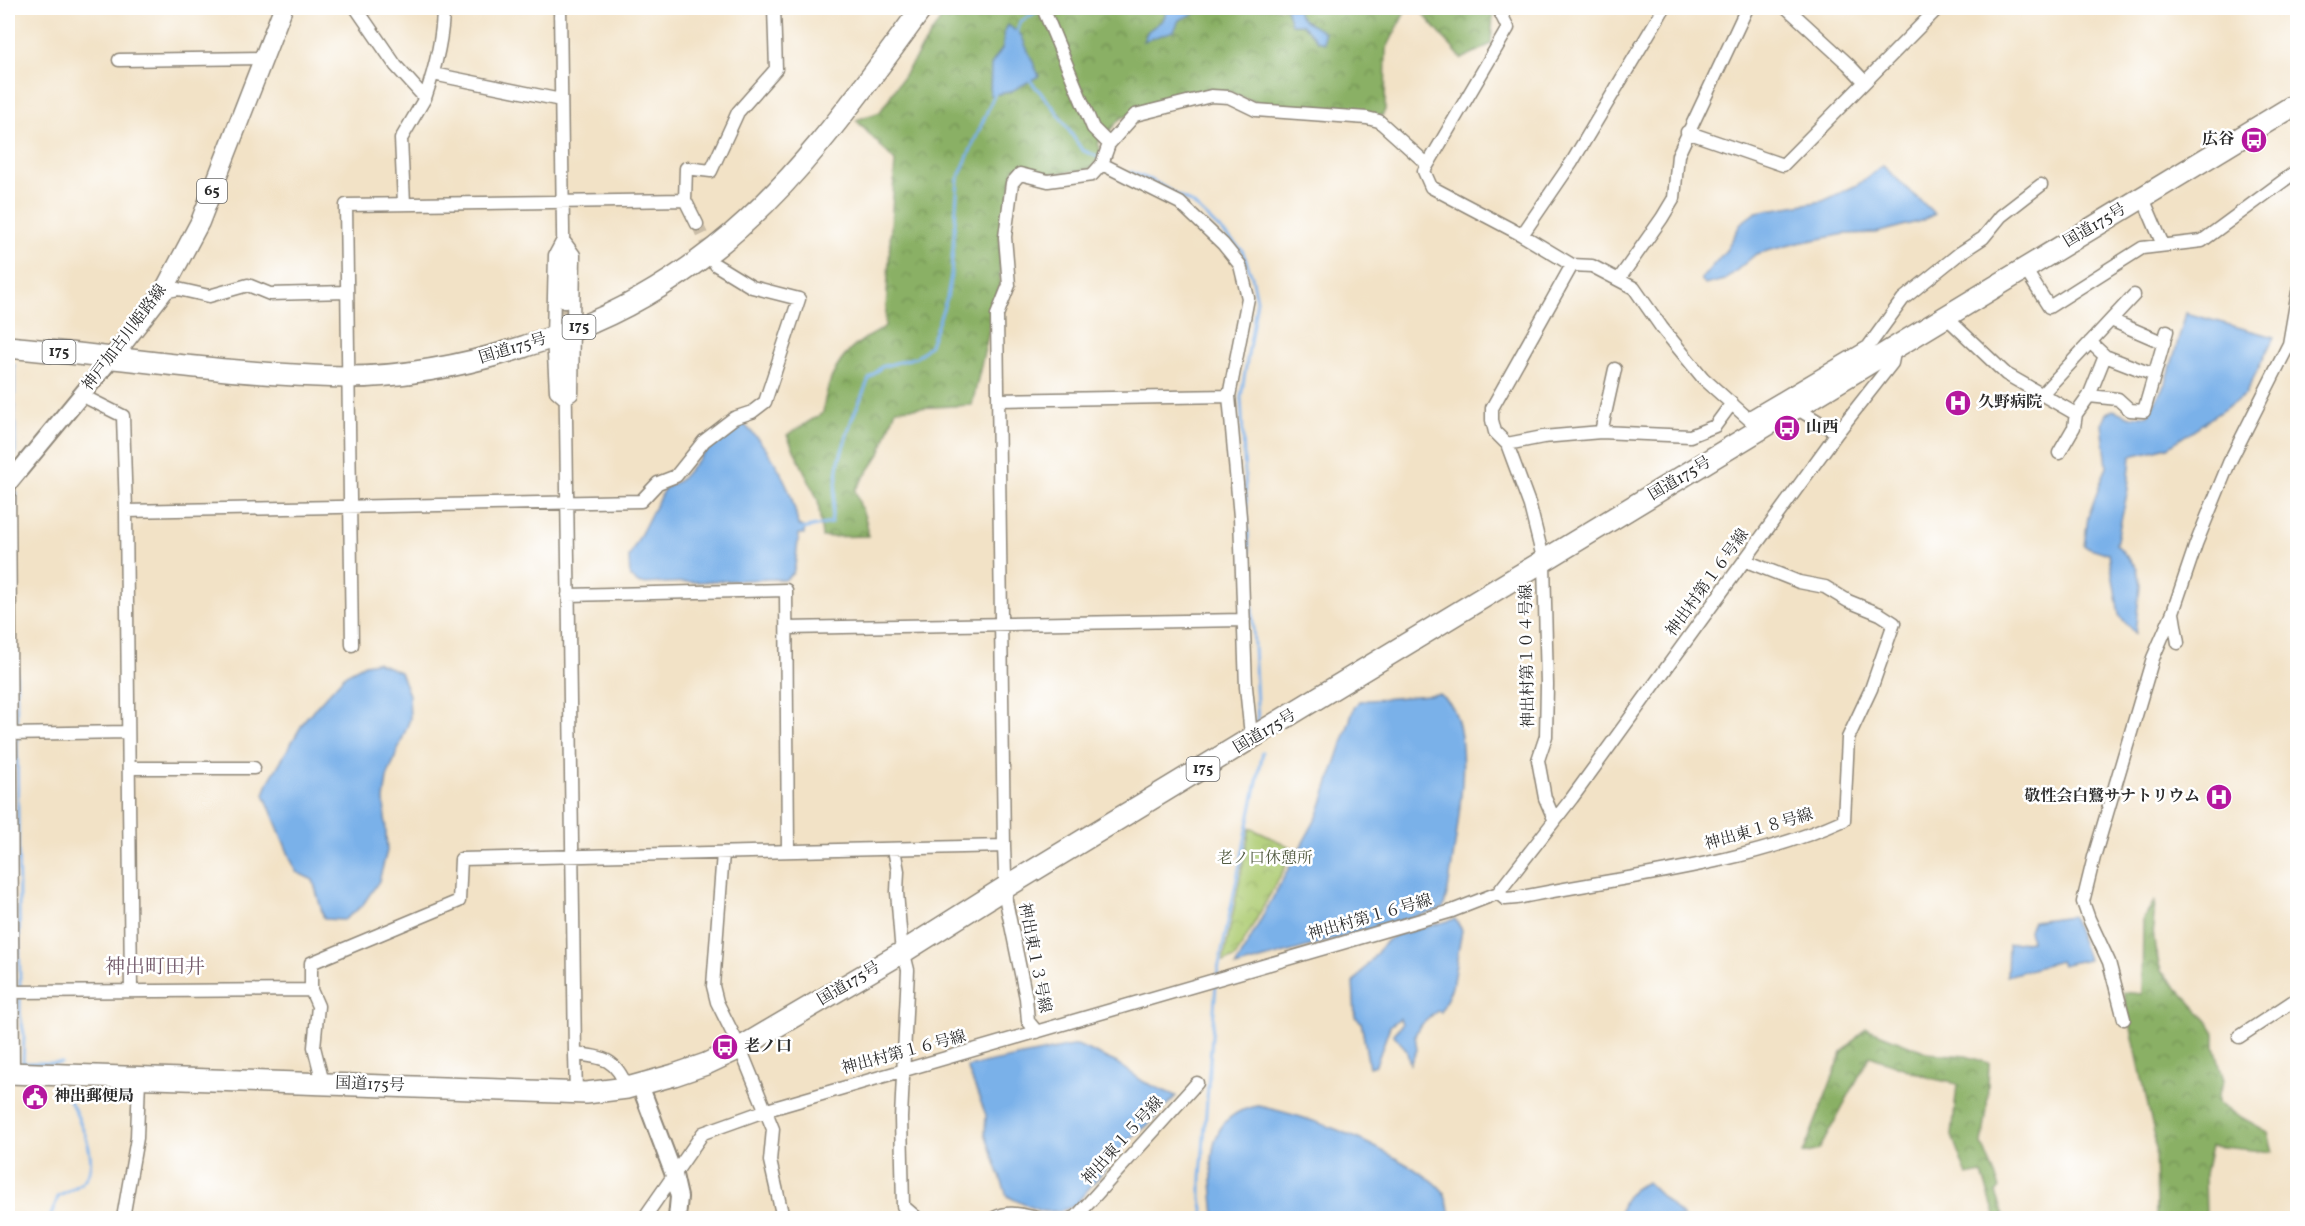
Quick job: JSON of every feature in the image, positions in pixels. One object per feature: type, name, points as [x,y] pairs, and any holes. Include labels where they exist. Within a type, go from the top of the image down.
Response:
[{"type":"highway","name":"国道175号","points":[[8,347],[261,373],[348,377],[447,368],[564,338],[627,305],[675,276],[716,247],[761,206],[822,140],[861,92],[922,8]]},
{"type":"highway","name":"国道175号","points":[[10,1073],[576,1093],[634,1086],[706,1064],[740,1048],[903,952],[1006,887],[1544,562],[1754,424],[1796,408],[2298,103]]},
{"type":"main road","name":"神戸加古川姫路線","points":[[111,359],[163,292],[200,222],[283,8]]},
{"type":"street","points":[[356,8],[396,66],[425,98]]},
{"type":"street","points":[[404,203],[401,139],[425,98],[433,74],[443,26],[443,8]]},
{"type":"street","points":[[560,8],[564,302]]},
{"type":"street","points":[[697,224],[685,200],[686,168],[711,171],[738,112],[776,69],[774,8]]},
{"type":"street","points":[[1043,8],[1093,128],[1109,144]]},
{"type":"street","points":[[1498,8],[1508,28],[1427,164],[1424,171],[1431,187],[1522,235],[1572,265],[1592,266],[1634,288],[1662,328],[1703,378],[1754,424],[1868,347],[1903,299],[1960,253],[1983,238],[2001,216],[2041,185]]},
{"type":"street","points":[[1522,235],[1572,162],[1664,8]]},
{"type":"street","points":[[1619,279],[1674,198],[1678,155],[1747,8]]},
{"type":"street","points":[[1787,8],[1864,81]]},
{"type":"street","points":[[1687,132],[1783,165],[1938,8]]},
{"type":"street","points":[[119,60],[264,58]]},
{"type":"street","points":[[433,74],[561,100]]},
{"type":"street","points":[[1253,739],[1247,697],[1240,517],[1229,396],[1248,298],[1240,265],[1223,244],[1180,203],[1102,164],[1109,144],[1135,115],[1211,96],[1229,97],[1256,110],[1367,118],[1379,121],[1427,164]]},
{"type":"street","name":"神出東１３号線","points":[[1036,1032],[1028,1021],[1026,998],[1006,901],[997,315],[1009,285],[1005,237],[1012,183],[1020,174],[1048,181],[1092,175],[1102,164]]},
{"type":"street","points":[[2025,268],[2049,307],[2142,249],[2202,241],[2298,170]]},
{"type":"street","points":[[2142,198],[2163,245]]},
{"type":"street","points":[[352,645],[346,205],[562,200],[685,200]]},
{"type":"street","points":[[562,240],[574,255],[556,391],[565,399],[576,1093]]},
{"type":"street","points":[[562,240],[555,255],[572,394],[565,399]]},
{"type":"street","points":[[126,511],[641,501],[658,483],[676,476],[704,441],[734,418],[752,412],[765,402],[800,299],[752,287],[716,265]]},
{"type":"street","name":"神出村第１０４号線","points":[[1554,819],[1545,798],[1538,760],[1546,736],[1544,562],[1530,506],[1507,444],[1495,432],[1492,408],[1572,265]]},
{"type":"street","points":[[163,292],[178,289],[209,296],[248,285],[270,294],[347,292]]},
{"type":"street","points":[[2124,1019],[2109,962],[2088,919],[2083,902],[2094,856],[2153,658],[2173,612],[2196,544],[2229,463],[2289,344],[2298,292]]},
{"type":"street","points":[[2042,394],[2134,295]]},
{"type":"street","points":[[1946,317],[2006,374],[2076,414]]},
{"type":"street","points":[[2111,320],[2164,343]]},
{"type":"street","points":[[2089,396],[2118,399],[2130,410],[2144,411],[2167,331]]},
{"type":"street","points":[[2090,342],[2105,356],[2154,375]]},
{"type":"street","name":"神出村第１６号線","points":[[644,1218],[703,1133],[766,1110],[1452,911],[1498,892],[1892,363],[1895,348]]},
{"type":"street","points":[[2059,453],[2074,427],[2076,414],[2089,396],[2105,356]]},
{"type":"street","name":"神戸加古川姫路線","points":[[8,483],[111,359]]},
{"type":"street","points":[[1601,432],[1614,369]]},
{"type":"street","points":[[81,395],[123,416],[126,511],[130,990]]},
{"type":"street","points":[[999,400],[1229,396]]},
{"type":"street","points":[[1507,444],[1543,437],[1601,432],[1690,435],[1715,426],[1732,403]]},
{"type":"street","points":[[1796,408],[1837,434]]},
{"type":"street","points":[[8,483],[12,632],[9,734],[12,992],[10,1073]]},
{"type":"street","name":"神出東１８号線","points":[[1498,892],[1505,899],[1517,898],[1743,855],[1808,837],[1844,820],[1848,738],[1871,689],[1894,623],[1825,587],[1799,582],[1746,561]]},
{"type":"street","points":[[568,595],[786,590],[788,851]]},
{"type":"street","points":[[2173,612],[2178,643]]},
{"type":"street","points":[[787,627],[1244,620]]},
{"type":"street","points":[[9,734],[128,732]]},
{"type":"street","points":[[129,768],[254,768]]},
{"type":"street","points":[[323,1083],[314,1047],[318,1006],[312,990],[311,963],[459,901],[461,859],[1004,846]]},
{"type":"street","points":[[894,849],[898,871],[897,892],[903,952],[908,970],[901,1118],[903,1206],[917,1218]]},
{"type":"street","points":[[723,853],[713,986],[717,1002],[740,1048],[773,1129],[770,1161],[783,1218]]},
{"type":"street","points":[[12,992],[312,990]]},
{"type":"street","points":[[2239,1037],[2298,998]]},
{"type":"street","points":[[575,1054],[603,1057],[634,1086],[674,1175],[679,1197],[677,1218]]},
{"type":"street","points":[[123,1218],[137,1138],[139,1078]]},
{"type":"street","name":"神出東１５号線","points":[[1072,1218],[1077,1217],[1197,1083]]},
{"type":"street","points":[[994,1218],[1003,1214],[1019,1214],[1037,1218]]},
{"type":"green space","points":[[948,8],[1168,8],[1163,20],[1148,31],[1207,8],[1286,8],[1291,24],[1302,24],[1318,41],[1308,22],[1299,15],[1297,8],[1407,8],[1386,50],[1385,110],[1382,116],[1257,103],[1228,91],[1174,101],[1121,118],[1098,143],[1102,154],[1091,169],[1041,175],[1014,168],[1000,239],[1000,283],[972,405],[896,409],[880,454],[855,490],[868,536],[822,537],[818,500],[787,435],[823,413],[827,391],[841,361],[856,345],[885,326],[895,161],[856,120],[880,112]],"holes":[[[1008,25],[1010,92],[990,95],[991,66],[1003,47],[1004,33]]]},
{"type":"green space","points":[[1418,8],[1488,8],[1493,14],[1491,44],[1462,59]]},
{"type":"green space","name":"老ノ口休憩所","points":[[1250,828],[1295,849],[1235,958],[1223,962]]},
{"type":"green space","points":[[2155,900],[2153,928],[2155,949],[2161,971],[2208,1021],[2215,1033],[2215,1047],[2224,1081],[2218,1095],[2218,1102],[2268,1132],[2273,1152],[2211,1146],[2205,1174],[2206,1218],[2156,1218],[2155,1138],[2123,992],[2142,994],[2143,919]]},
{"type":"green space","points":[[1866,1028],[1929,1053],[1966,1056],[1989,1063],[1987,1109],[1982,1144],[2000,1188],[1996,1193],[2005,1218],[1996,1218],[1982,1173],[1967,1176],[1952,1136],[1957,1084],[1930,1078],[1870,1056],[1819,1150],[1803,1154],[1842,1053]]},
{"type":"water","points":[[1168,8],[1207,8],[1179,20],[1174,31],[1143,41],[1148,31],[1163,20]]},
{"type":"water","points":[[1286,8],[1297,8],[1303,19],[1324,32],[1324,43],[1318,41],[1302,24],[1291,24]]},
{"type":"water","points":[[1008,25],[1021,35],[1039,76],[1010,92],[990,95],[991,65],[1003,47],[1004,33]]},
{"type":"water","points":[[1883,166],[1935,214],[1921,221],[1876,233],[1845,234],[1756,254],[1725,280],[1705,285],[1701,279],[1727,249],[1741,223],[1756,212],[1823,201],[1857,185]]},
{"type":"water","points":[[2186,313],[2274,337],[2245,395],[2168,447],[2131,456],[2128,489],[2116,544],[2137,568],[2140,586],[2135,634],[2119,615],[2109,554],[2084,546],[2088,517],[2107,466],[2102,424],[2107,413],[2114,410],[2130,417],[2148,415],[2167,380]]},
{"type":"water","points":[[742,422],[762,444],[779,469],[791,496],[798,525],[805,528],[804,534],[799,534],[793,573],[785,580],[640,584],[630,577],[629,557],[664,489],[680,480],[707,449]]},
{"type":"water","points":[[376,662],[400,672],[409,695],[410,719],[387,778],[384,799],[387,851],[379,881],[362,906],[344,920],[324,919],[313,880],[296,872],[264,794],[269,781],[306,718],[346,674],[365,664]]},
{"type":"water","points":[[1439,694],[1452,707],[1460,728],[1463,755],[1459,816],[1448,891],[1443,909],[1235,967],[1318,815],[1354,708],[1359,701]]},
{"type":"water","points":[[2072,916],[2088,959],[2062,965],[2060,961],[2007,976],[2008,944],[2031,941],[2029,930],[2033,921]]},
{"type":"water","points":[[1455,919],[1462,930],[1452,987],[1441,1012],[1437,1011],[1419,1027],[1415,1035],[1417,1050],[1410,1064],[1406,1049],[1393,1034],[1402,1024],[1400,1018],[1390,1026],[1376,1065],[1369,1067],[1361,1022],[1355,1017],[1353,983],[1387,940],[1397,935]]},
{"type":"water","points":[[1077,1045],[1117,1063],[1144,1082],[1176,1096],[1132,1138],[1074,1206],[1047,1212],[1024,1205],[1007,1196],[985,1134],[986,1115],[967,1067]]},
{"type":"water","points":[[1258,1106],[1299,1116],[1337,1130],[1374,1146],[1411,1167],[1437,1184],[1445,1195],[1450,1218],[1215,1218],[1212,1166],[1213,1149],[1218,1134],[1226,1121],[1239,1112]]},
{"type":"water","points":[[1647,1182],[1684,1218],[1618,1218],[1627,1196]]},
{"type":"waterway","points":[[9,8],[11,313]]},
{"type":"waterway","points":[[1016,35],[1020,22],[1041,9]]},
{"type":"waterway","points":[[1028,78],[1054,108],[1082,150],[1101,158]]},
{"type":"waterway","points":[[802,529],[831,523],[839,461],[852,419],[869,379],[881,367],[917,357],[930,345],[947,298],[951,275],[958,179],[996,91]]},
{"type":"waterway","points":[[1131,172],[1155,182],[1193,204],[1242,250],[1252,276],[1257,300],[1241,397],[1258,723]]},
{"type":"waterway","points":[[14,365],[15,456]]},
{"type":"waterway","points":[[15,545],[16,492]]},
{"type":"waterway","points":[[16,656],[17,731]]},
{"type":"waterway","points":[[17,737],[20,989]]},
{"type":"waterway","points":[[1217,975],[1263,752]]},
{"type":"waterway","points":[[1205,1218],[1201,1199],[1201,1177],[1216,984]]},
{"type":"waterway","points":[[20,995],[20,1014],[24,1034],[23,1063],[61,1063]]},
{"type":"waterway","points":[[50,1218],[58,1197],[80,1184],[90,1170],[89,1146],[63,1087]]},
{"type":"tunnel","points":[[697,224],[712,256]]},
{"type":"tunnel","points":[[564,302],[564,338]]},
{"type":"place","name":"広谷","points":[[2254,140]]},
{"type":"place","name":"久野病院","points":[[1958,403]]},
{"type":"place","name":"山西","points":[[1787,428]]},
{"type":"place","name":"敬性会白鷺サナトリウム","points":[[2219,797]]},
{"type":"place","name":"老ノ口","points":[[725,1047]]},
{"type":"place","name":"神出郵便局","points":[[35,1097]]},
{"type":"district","name":"神出町田井","points":[[155,968]]}]
